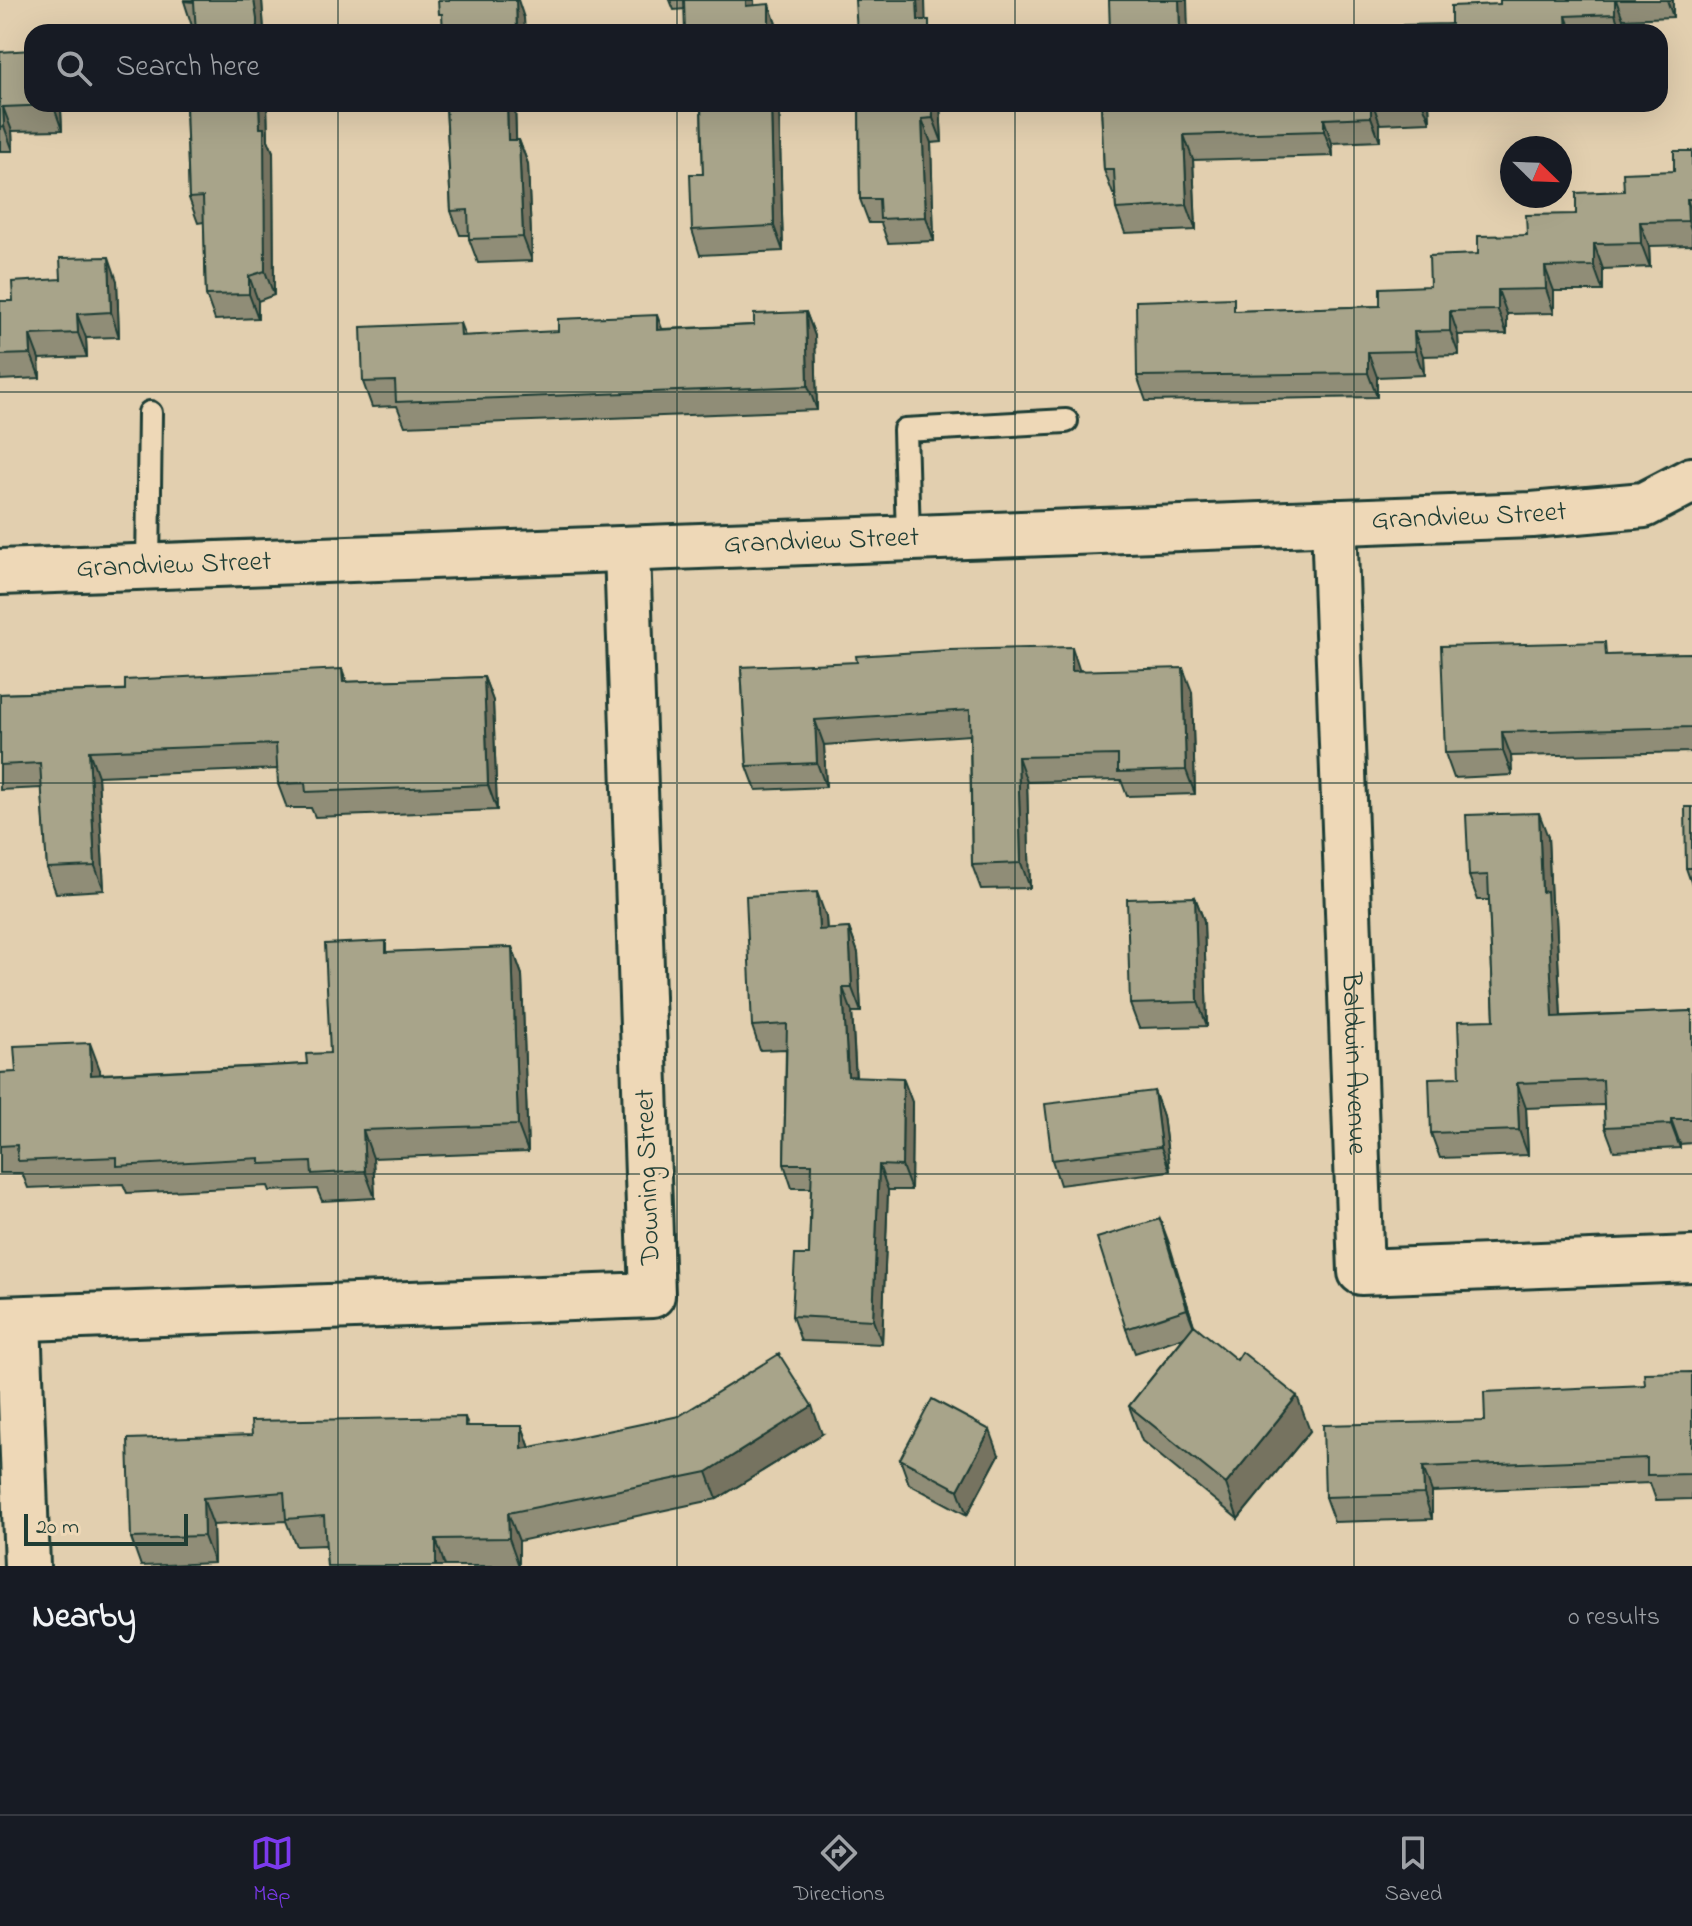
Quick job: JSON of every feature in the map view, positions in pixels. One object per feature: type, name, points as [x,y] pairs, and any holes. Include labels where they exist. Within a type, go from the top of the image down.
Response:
[{"type":"street","name":"Grandview Street","points":[[1644,505],[1692,480]]},
{"type":"street","name":"Grandview Street","points":[[0,572],[1532,515],[1644,505],[1692,510]]},
{"type":"street","name":"Baldwin Avenue","points":[[1334,522],[1361,1272],[1692,1259]]},
{"type":"street","name":"Downing Street","points":[[9,1319],[652,1295],[627,550]]},
{"type":"street","points":[[9,1319],[27,1566]]},
{"type":"lane","points":[[148,567],[150,413]]},
{"type":"lane","points":[[908,538],[905,430],[1066,421]]},
{"type":"building","points":[[254,0],[257,24],[195,24],[194,2],[184,1]]},
{"type":"building","points":[[438,0],[516,0],[517,24],[443,24],[442,14],[439,14]]},
{"type":"building","points":[[684,0],[746,0],[746,6],[769,4],[769,24],[685,24]]},
{"type":"building","points":[[855,0],[917,0],[918,20],[929,20],[929,24],[856,24]]},
{"type":"building","points":[[1109,0],[1179,0],[1180,24],[1110,24]]},
{"type":"building","points":[[1500,0],[1615,0],[1615,14],[1566,16],[1566,24],[1451,24],[1451,6],[1500,4]]},
{"type":"building","points":[[24,50],[24,106],[3,107],[4,126],[0,127],[0,52]]},
{"type":"building","points":[[186,112],[259,112],[260,128],[264,128],[265,271],[249,276],[249,294],[206,295],[203,197],[189,198]]},
{"type":"building","points":[[446,112],[507,112],[508,140],[519,140],[523,237],[469,239],[468,210],[451,211]]},
{"type":"building","points":[[701,112],[771,112],[774,226],[692,230],[690,174],[703,174]]},
{"type":"building","points":[[859,112],[933,112],[933,118],[922,119],[926,217],[880,219],[879,199],[860,199]]},
{"type":"building","points":[[1101,112],[1371,112],[1371,117],[1324,119],[1324,131],[1184,135],[1187,205],[1116,209],[1114,170],[1104,170]]},
{"type":"building","points":[[1674,151],[1692,151],[1692,199],[1687,199],[1688,221],[1640,222],[1641,243],[1594,244],[1594,266],[1545,267],[1546,289],[1498,290],[1498,310],[1450,311],[1450,331],[1414,332],[1415,351],[1368,352],[1368,373],[1137,376],[1136,301],[1234,298],[1234,311],[1380,306],[1380,288],[1430,286],[1429,256],[1478,254],[1478,236],[1527,235],[1526,215],[1576,214],[1576,193],[1624,191],[1623,173],[1674,171]]},
{"type":"building","points":[[109,257],[111,312],[77,314],[78,333],[30,335],[31,354],[0,355],[0,301],[13,301],[12,282],[61,279],[60,258]]},
{"type":"building","points":[[806,312],[808,386],[396,402],[395,381],[363,382],[361,327],[460,323],[461,336],[558,331],[558,319],[657,315],[657,330],[754,325],[754,314]]},
{"type":"building","points":[[1605,642],[1606,655],[1692,653],[1692,727],[1502,732],[1503,751],[1445,753],[1441,646]]},
{"type":"building","points":[[1072,647],[1072,671],[1183,668],[1186,770],[1118,772],[1118,755],[1018,757],[1021,863],[972,865],[970,710],[815,720],[817,763],[747,766],[741,667],[857,662],[856,656],[950,650]]},
{"type":"building","points":[[342,669],[343,682],[484,677],[488,785],[306,792],[305,783],[278,784],[276,744],[89,751],[95,866],[47,868],[40,763],[0,765],[0,694],[125,690],[125,680]]},
{"type":"building","points":[[1685,807],[1692,807],[1692,868],[1686,868]]},
{"type":"building","points":[[1539,813],[1542,892],[1547,891],[1553,1017],[1692,1011],[1692,1119],[1671,1119],[1671,1124],[1605,1127],[1603,1080],[1517,1083],[1519,1130],[1431,1133],[1429,1078],[1460,1077],[1458,1021],[1494,1020],[1488,875],[1469,876],[1466,815]]},
{"type":"building","points":[[817,892],[819,930],[849,928],[852,988],[843,988],[848,1076],[903,1078],[902,1166],[879,1165],[873,1320],[792,1316],[795,1255],[809,1255],[812,1164],[784,1164],[787,1024],[752,1026],[746,896]]},
{"type":"building","points":[[1195,897],[1198,1002],[1130,1004],[1127,899]]},
{"type":"building","points":[[386,941],[386,952],[512,947],[518,1125],[363,1130],[365,1171],[312,1174],[311,1162],[260,1164],[260,1158],[117,1166],[117,1157],[18,1161],[17,1145],[0,1146],[0,1073],[16,1072],[14,1046],[90,1043],[91,1075],[307,1064],[306,1054],[330,1053],[325,944]]},
{"type":"building","points":[[1154,1091],[1161,1147],[1052,1160],[1045,1104]]},
{"type":"building","points":[[1160,1219],[1187,1309],[1126,1329],[1097,1238]]},
{"type":"building","points":[[1194,1325],[1237,1360],[1242,1352],[1297,1396],[1226,1484],[1129,1406]]},
{"type":"building","points":[[779,1354],[812,1406],[707,1472],[508,1513],[509,1538],[436,1539],[436,1566],[327,1566],[324,1516],[286,1519],[284,1492],[203,1498],[204,1536],[131,1538],[128,1439],[252,1435],[251,1421],[465,1417],[465,1426],[522,1426],[522,1449],[679,1416]]},
{"type":"building","points":[[1692,1372],[1692,1474],[1647,1475],[1647,1458],[1423,1467],[1424,1494],[1325,1497],[1323,1425],[1485,1421],[1484,1392],[1645,1385],[1644,1373]]},
{"type":"building","points":[[932,1399],[990,1430],[958,1490],[900,1459]]}]
